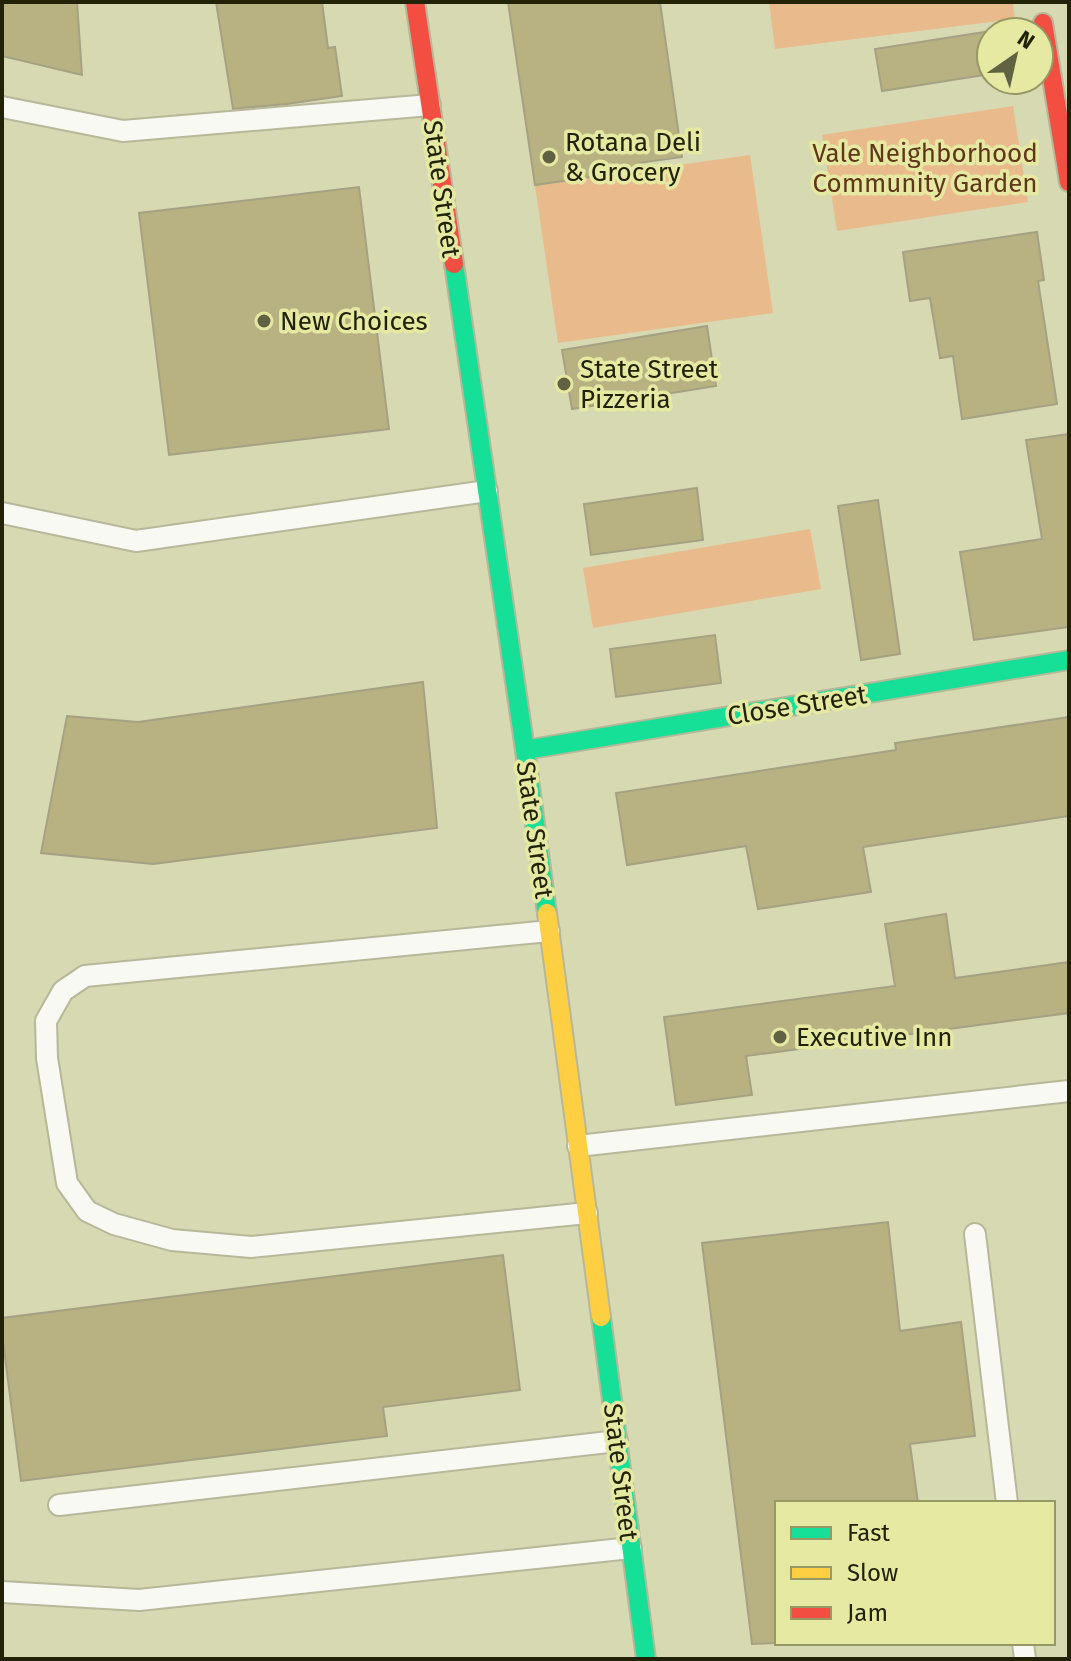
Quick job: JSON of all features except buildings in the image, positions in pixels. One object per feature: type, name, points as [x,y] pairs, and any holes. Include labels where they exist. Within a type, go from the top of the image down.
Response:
[{"type":"main road","name":"State Street","points":[[415,2],[525,750],[646,1659]]},
{"type":"main road","points":[[1055,95],[1069,180]]},
{"type":"main road","name":"Close Street","points":[[525,750],[1069,660]]},
{"type":"lane","points":[[2,107],[123,131],[430,105]]},
{"type":"lane","points":[[2,513],[136,541],[487,491]]},
{"type":"lane","points":[[549,931],[85,976],[63,991],[46,1021],[47,1058],[67,1183],[87,1211],[114,1224],[172,1240],[251,1247],[587,1213]]},
{"type":"lane","points":[[578,1146],[1069,1091]]},
{"type":"lane","points":[[975,1234],[1007,1501]]},
{"type":"lane","points":[[59,1505],[617,1441]]},
{"type":"lane","points":[[2,1592],[139,1600],[631,1548]]},
{"type":"green space","points":[[769,2],[1013,2],[1015,16],[975,16],[975,24],[775,49]]},
{"type":"green space","name":"Vale Neighborhood Community Garden","points":[[1013,106],[1028,202],[837,231],[822,135]]},
{"type":"green space","points":[[750,155],[773,313],[558,343],[535,185]]},
{"type":"green space","points":[[810,529],[821,589],[593,628],[583,568]]},
{"type":"traffic: fast","points":[[454,264],[547,913]]},
{"type":"traffic: fast","points":[[525,750],[1069,660]]},
{"type":"traffic: fast","points":[[601,1317],[646,1659]]},
{"type":"traffic: slow","points":[[547,913],[601,1317]]},
{"type":"traffic: jam","points":[[415,2],[454,264]]},
{"type":"traffic: jam","points":[[1055,96],[1069,182]]},
{"type":"place","name":"Rotana Deli & Grocery","points":[[549,157]]},
{"type":"place","name":"New Choices","points":[[264,321]]},
{"type":"place","name":"State Street Pizzeria","points":[[564,384]]},
{"type":"place","name":"Executive Inn","points":[[780,1037]]}]
